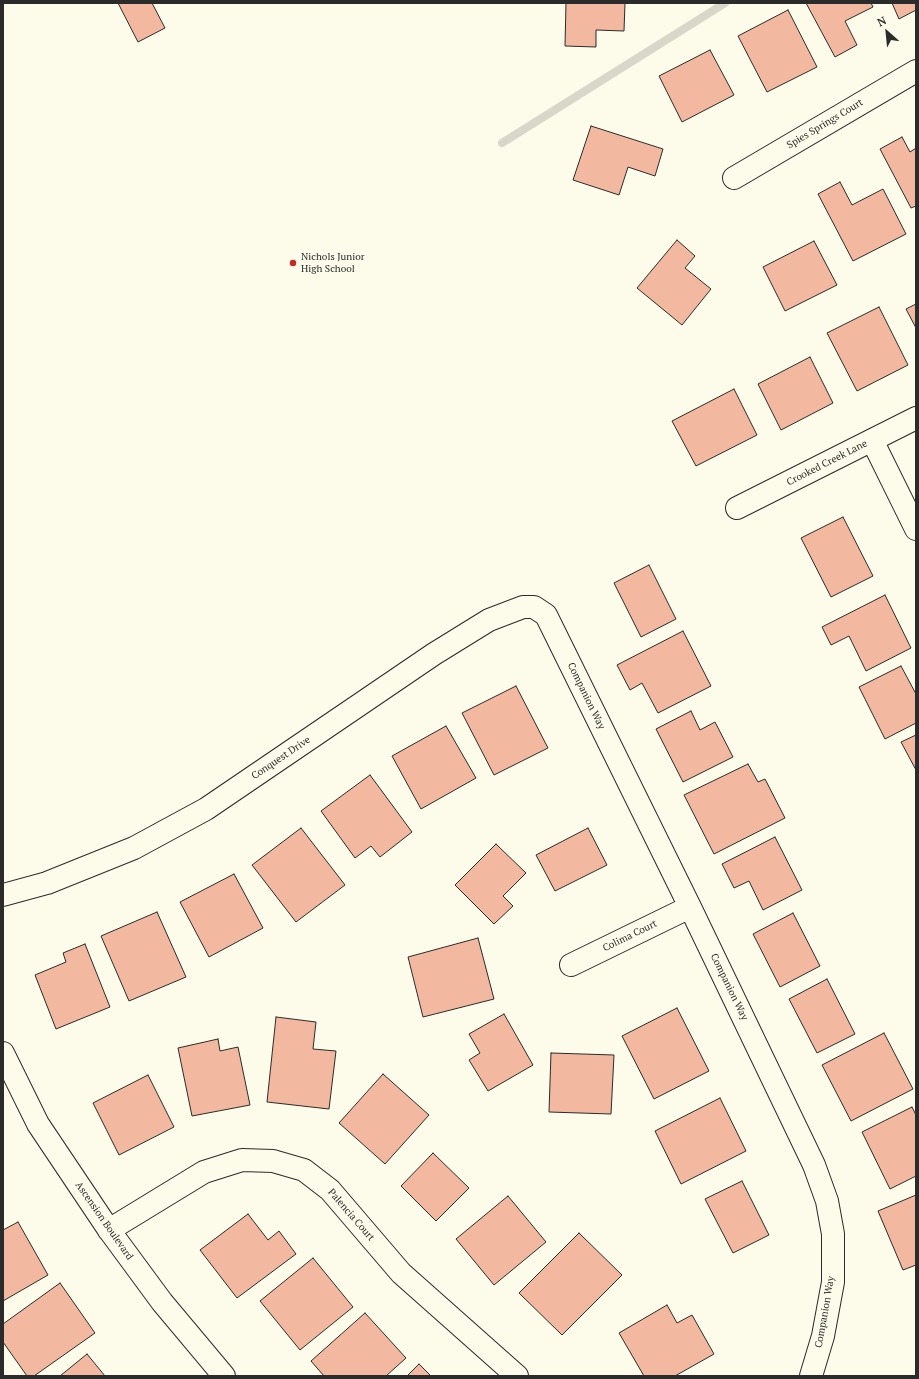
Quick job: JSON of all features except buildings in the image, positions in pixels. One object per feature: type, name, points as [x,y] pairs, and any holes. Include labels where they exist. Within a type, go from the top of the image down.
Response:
[{"type":"street","name":"Spies Springs Court","points":[[734,178],[916,70]]},
{"type":"street","name":"Crooked Creek Lane","points":[[737,508],[916,418]]},
{"type":"street","points":[[872,440],[916,529]]},
{"type":"street","name":"Conquest Drive","points":[[3,895],[47,883],[134,848],[206,809],[434,654],[489,620],[523,608],[534,607],[546,615]]},
{"type":"street","name":"Companion Way","points":[[546,615],[690,906],[814,1165],[827,1201],[833,1234],[833,1282],[823,1336],[811,1376]]},
{"type":"street","name":"Colima Court","points":[[570,965],[690,906]]},
{"type":"street","name":"Ascension Boulevard","points":[[3,1053],[8,1079],[109,1230],[162,1302],[224,1376]]},
{"type":"street","name":"Palencia Court","points":[[109,1230],[204,1172],[242,1160],[273,1161],[304,1170],[330,1190],[401,1273],[517,1376]]},
{"type":"waterway","points":[[502,143],[725,3]]},
{"type":"place","name":"Nichols Junior High School","points":[[293,263]]}]
